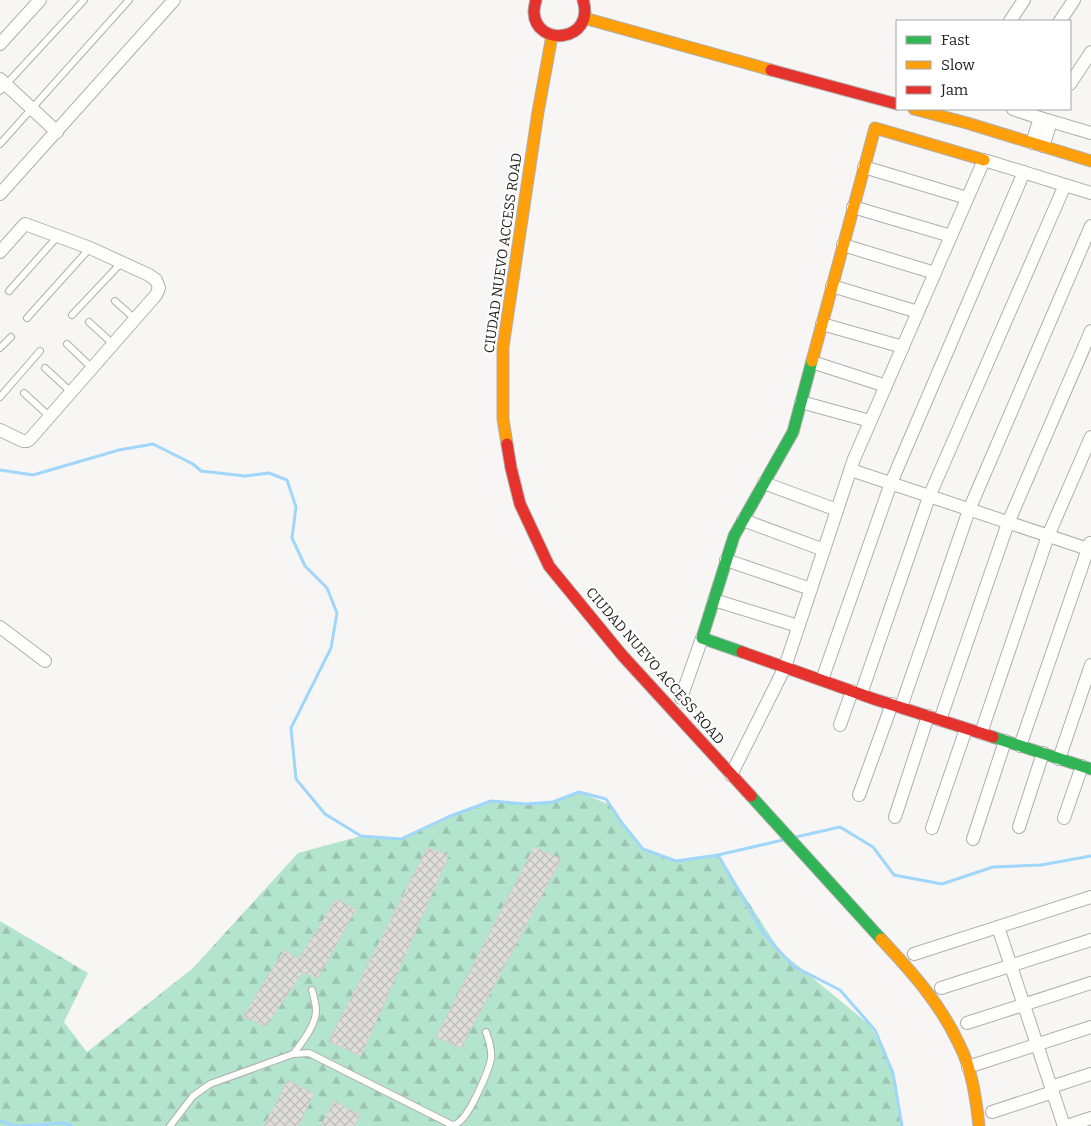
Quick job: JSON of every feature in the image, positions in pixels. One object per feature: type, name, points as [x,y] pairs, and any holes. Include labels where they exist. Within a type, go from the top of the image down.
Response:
[{"type":"street","points":[[0,44],[40,0]]},
{"type":"street","points":[[0,194],[174,0]]},
{"type":"street","points":[[536,0],[534,8],[535,20],[542,30],[552,36],[564,36],[580,27],[586,9],[583,0]]},
{"type":"street","points":[[1011,20],[1024,0]]},
{"type":"street","points":[[1061,20],[1074,0]]},
{"type":"street","points":[[584,18],[896,104]]},
{"type":"street","name":"CIUDAD NUEVO ACCESS ROAD","points":[[552,36],[541,95],[503,347],[503,419],[511,468],[520,504],[549,566],[622,656],[916,977],[940,1009],[960,1045],[968,1067]]},
{"type":"street","points":[[1071,82],[1091,52]]},
{"type":"street","points":[[2,85],[57,132]]},
{"type":"street","points":[[917,110],[1091,161]]},
{"type":"street","points":[[1017,110],[1048,117],[1091,133]]},
{"type":"street","points":[[1038,145],[1048,117]]},
{"type":"street","points":[[681,698],[734,536],[793,432],[875,128],[1091,193]]},
{"type":"street","points":[[731,775],[785,667],[854,459],[984,160]]},
{"type":"street","points":[[864,167],[968,198]]},
{"type":"street","points":[[822,680],[891,483],[1024,172]]},
{"type":"street","points":[[840,724],[857,692],[929,497],[1066,185]]},
{"type":"street","points":[[854,207],[951,236]]},
{"type":"street","points":[[0,252],[25,224],[122,262],[153,278],[158,283],[159,288],[156,295],[27,441],[0,430]]},
{"type":"street","points":[[859,795],[896,706],[969,510],[1091,226]]},
{"type":"street","points":[[843,245],[935,273]]},
{"type":"street","points":[[832,286],[918,312]]},
{"type":"street","points":[[822,324],[903,347]]},
{"type":"street","points":[[940,720],[1008,523],[1091,331]]},
{"type":"street","points":[[812,362],[886,386]]},
{"type":"street","points":[[801,402],[870,422]]},
{"type":"street","points":[[981,733],[1048,536],[1091,437]]},
{"type":"street","points":[[851,470],[1048,536],[1090,547],[1020,746]]},
{"type":"street","points":[[764,482],[837,510]]},
{"type":"street","points":[[742,520],[824,550]]},
{"type":"street","points":[[726,560],[811,589]]},
{"type":"street","points":[[714,600],[798,626]]},
{"type":"street","points":[[0,627],[45,661]]},
{"type":"street","points":[[702,638],[896,706],[1086,768],[1064,818]]},
{"type":"street","points":[[1060,759],[1091,665]]},
{"type":"street","points":[[895,817],[928,716]]},
{"type":"street","points":[[932,828],[966,729]]},
{"type":"street","points":[[973,839],[1005,741]]},
{"type":"street","points":[[1019,827],[1043,753]]},
{"type":"street","points":[[914,954],[1091,897]]},
{"type":"street","points":[[998,927],[1065,1126],[1091,1118]]},
{"type":"street","points":[[941,988],[1091,940]]},
{"type":"street","points":[[966,1022],[1091,983]]},
{"type":"street","points":[[979,1126],[977,1104],[968,1067],[1091,1027]]},
{"type":"street","points":[[992,1112],[1091,1074]]},
{"type":"lane","points":[[2,85],[84,0]]},
{"type":"lane","points":[[0,144],[129,0]]},
{"type":"lane","points":[[9,291],[58,236]]},
{"type":"lane","points":[[27,318],[90,248]]},
{"type":"lane","points":[[72,315],[122,262]]},
{"type":"lane","points":[[115,301],[135,319]]},
{"type":"lane","points":[[89,322],[113,344]]},
{"type":"lane","points":[[0,348],[11,336]]},
{"type":"lane","points":[[67,344],[92,368]]},
{"type":"lane","points":[[0,397],[40,351]]},
{"type":"lane","points":[[45,368],[71,392]]},
{"type":"lane","points":[[24,393],[49,416]]},
{"type":"lane","points":[[293,1054],[312,1026],[317,1012],[312,990]]},
{"type":"lane","points":[[170,1126],[193,1096],[210,1084],[293,1054],[309,1054],[452,1125],[458,1123],[465,1116],[486,1074],[491,1057],[486,1032]]},
{"type":"green space","points":[[579,792],[610,805],[643,849],[676,861],[718,855],[780,951],[871,1026],[893,1073],[902,1126],[0,1126],[0,921],[88,973],[64,1022],[87,1052],[193,968],[298,853],[361,836],[401,839],[447,817],[494,801],[528,804],[553,802]]},
{"type":"building","points":[[534,847],[561,859],[461,1048],[436,1037]]},
{"type":"building","points":[[427,848],[449,855],[361,1056],[329,1041]]},
{"type":"building","points":[[336,899],[356,909],[318,978],[303,972],[266,1026],[243,1017],[284,950],[299,959]]},
{"type":"building","points":[[288,1080],[314,1094],[298,1126],[264,1126]]},
{"type":"building","points":[[334,1101],[360,1115],[354,1126],[321,1126]]},
{"type":"waterway","points":[[0,470],[33,475],[119,450],[153,444],[193,464],[201,471],[245,476],[269,473],[287,480],[296,507],[292,538],[305,566],[327,588],[337,613],[331,648],[291,728],[296,779],[325,814],[361,836],[401,839],[448,817],[491,801],[526,804],[553,802],[579,792],[606,799],[643,849],[676,861],[718,855],[783,840]]},
{"type":"waterway","points":[[796,837],[840,827],[873,847],[894,875],[942,884],[993,867],[1041,865],[1091,856]]},
{"type":"waterway","points":[[718,855],[764,934],[793,966],[840,990],[875,1030],[893,1073],[902,1126]]},
{"type":"waterway","points":[[0,1121],[17,1126]]},
{"type":"waterway","points":[[21,1126],[64,1123],[72,1126]]},
{"type":"traffic: fast","points":[[742,652],[702,638],[734,536],[793,432],[812,361]]},
{"type":"traffic: fast","points":[[993,737],[1091,769]]},
{"type":"traffic: fast","points":[[751,796],[881,939]]},
{"type":"traffic: slow","points":[[584,18],[771,70]]},
{"type":"traffic: slow","points":[[507,444],[503,419],[503,347],[538,112],[552,36]]},
{"type":"traffic: slow","points":[[918,110],[1091,161]]},
{"type":"traffic: slow","points":[[812,361],[875,128],[984,160]]},
{"type":"traffic: slow","points":[[881,939],[924,988],[951,1029],[970,1074],[975,1094],[979,1126]]},
{"type":"traffic: jam","points":[[536,0],[534,12],[537,24],[544,31],[553,35],[564,35],[573,32],[581,25],[585,14],[583,0]]},
{"type":"traffic: jam","points":[[771,70],[896,104]]},
{"type":"traffic: jam","points":[[507,444],[520,504],[549,566],[622,655],[751,796]]},
{"type":"traffic: jam","points":[[742,652],[874,699],[993,737]]}]
